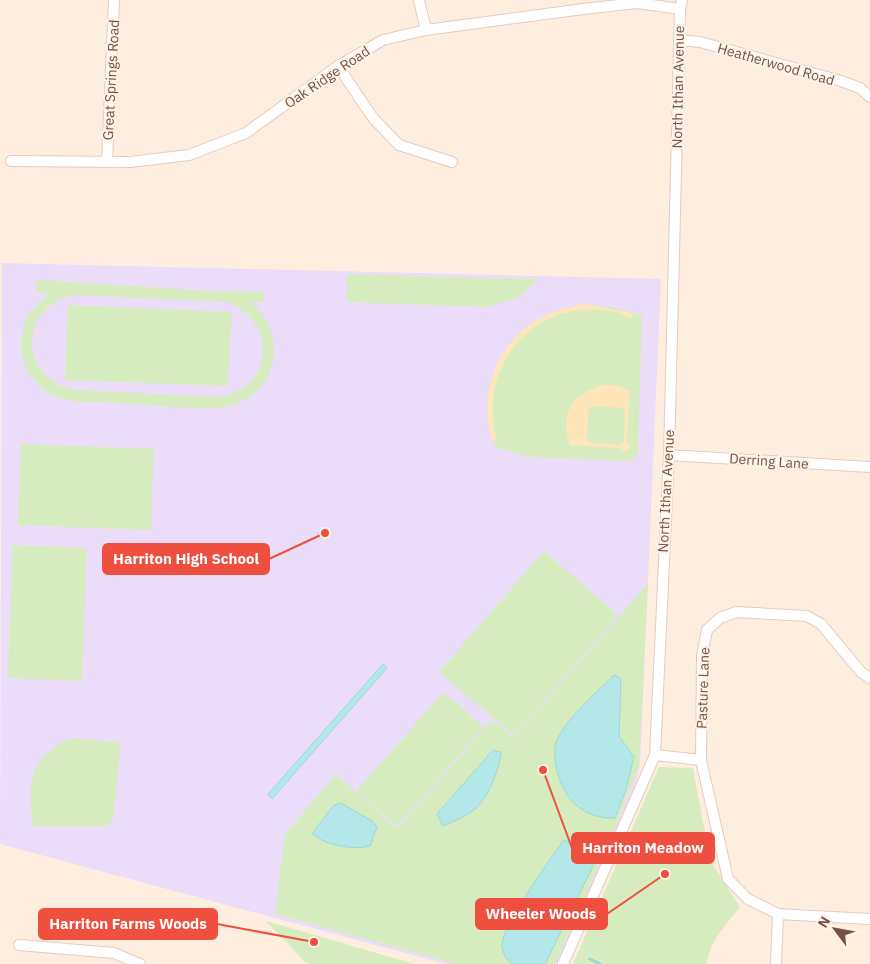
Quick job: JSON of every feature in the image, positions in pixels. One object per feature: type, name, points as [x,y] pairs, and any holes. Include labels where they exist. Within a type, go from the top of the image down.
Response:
[{"type":"street","name":"Great Springs Road","points":[[107,161],[114,0]]},
{"type":"street","points":[[419,0],[426,30]]},
{"type":"street","name":"Oak Ridge Road","points":[[11,161],[153,161],[189,154],[246,133],[338,66],[383,40],[426,30],[638,3],[681,5]]},
{"type":"street","name":"North Ithan Avenue","points":[[563,964],[655,755],[669,455],[681,5]]},
{"type":"street","name":"Heatherwood Road","points":[[679,40],[709,45],[841,81],[860,88],[870,97]]},
{"type":"street","points":[[338,66],[373,118],[399,146],[452,162]]},
{"type":"street","name":"Derring Lane","points":[[669,455],[870,467]]},
{"type":"street","name":"Pasture Lane","points":[[778,914],[748,899],[728,879],[701,760],[702,656],[707,630],[720,618],[736,612],[807,616],[821,624],[861,672],[870,678]]},
{"type":"street","points":[[655,755],[701,760]]},
{"type":"street","points":[[776,964],[778,914],[870,919]]},
{"type":"street","points":[[19,945],[114,953],[140,964]]},
{"type":"shaded area","points":[[2,263],[661,279],[640,765],[636,783],[558,964],[446,964],[0,844]]},
{"type":"green space","points":[[347,274],[539,279],[517,298],[486,307],[347,302]]},
{"type":"green space","points":[[37,280],[211,291],[264,292],[264,302],[251,302],[264,317],[272,334],[274,351],[272,367],[265,382],[253,394],[238,403],[218,408],[86,402],[61,399],[42,388],[36,382],[27,369],[22,355],[21,339],[28,317],[50,293],[36,292]],"holes":[[[73,295],[226,302],[243,311],[255,324],[261,339],[263,354],[259,369],[250,382],[236,392],[217,397],[79,390],[59,385],[45,374],[36,361],[32,345],[34,329],[41,314],[54,303]]]},
{"type":"green space","points":[[585,304],[610,307],[642,315],[638,453],[631,461],[530,457],[497,448],[490,431],[487,413],[492,377],[500,360],[510,344],[537,320],[566,308]]},
{"type":"green space","points":[[68,305],[232,312],[228,386],[65,380]]},
{"type":"green space","points":[[21,444],[154,449],[151,530],[18,525]]},
{"type":"green space","points":[[13,545],[87,548],[82,681],[8,678]]},
{"type":"green space","points":[[544,551],[618,615],[514,736],[439,672]]},
{"type":"green space","points":[[648,583],[639,765],[616,825],[555,964],[457,964],[275,914],[285,834],[336,774],[397,829],[492,720],[514,738]]},
{"type":"green space","points":[[444,692],[484,727],[397,826],[356,791]]},
{"type":"green space","points":[[72,738],[121,743],[113,820],[106,826],[32,826],[31,786],[36,768],[49,752]]},
{"type":"green space","points":[[659,767],[693,768],[705,833],[698,842],[740,907],[724,926],[715,941],[708,956],[707,964],[573,964]]},
{"type":"green space","points":[[266,921],[414,964],[307,964]]},
{"type":"sand","points":[[585,304],[632,313],[631,319],[616,312],[605,310],[563,313],[542,322],[525,335],[510,352],[500,372],[494,394],[493,417],[497,440],[492,440],[488,423],[488,406],[494,372],[501,356],[523,330],[537,320],[566,308]]},
{"type":"sand","points":[[604,385],[616,385],[630,391],[627,441],[631,448],[626,452],[620,448],[570,445],[566,423],[571,406],[584,393]],"holes":[[[593,406],[621,408],[625,411],[624,441],[620,445],[591,443],[587,439],[588,410]]]},
{"type":"water","points":[[383,664],[387,668],[272,799],[268,794]]},
{"type":"water","points":[[614,675],[619,677],[621,682],[619,736],[634,757],[626,790],[615,818],[609,818],[587,812],[577,806],[568,796],[560,781],[555,762],[555,753],[558,738],[569,721]]},
{"type":"water","points":[[493,750],[501,752],[499,766],[486,795],[470,813],[443,826],[437,814]]},
{"type":"water","points":[[341,803],[372,821],[377,827],[370,846],[340,846],[325,842],[313,834],[333,806]]},
{"type":"water","points":[[563,841],[583,845],[597,858],[545,964],[512,964],[506,958],[503,950],[504,935],[528,892]]},
{"type":"waterway","points":[[590,959],[600,964]]},
{"type":"place","name":"Harriton High School","points":[[325,533]]},
{"type":"place","name":"Harriton Meadow","points":[[543,770]]},
{"type":"place","name":"Wheeler Woods","points":[[665,874]]},
{"type":"place","name":"Harriton Farms Woods","points":[[314,942]]}]
